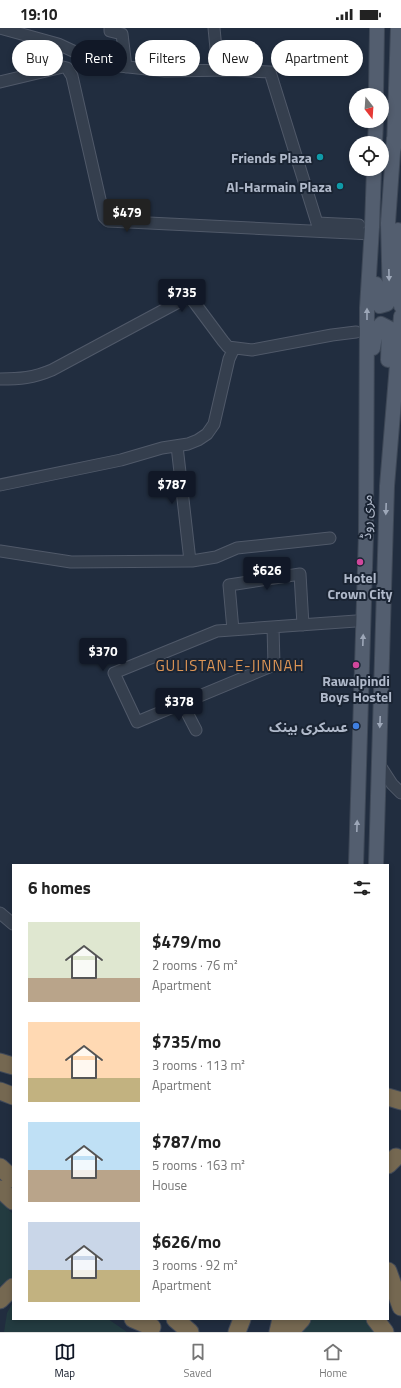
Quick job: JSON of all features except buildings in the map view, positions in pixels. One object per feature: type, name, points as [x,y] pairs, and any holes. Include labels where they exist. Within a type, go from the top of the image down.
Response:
[{"type":"highway","points":[[0,1062],[12,1066]]},
{"type":"highway","points":[[0,1091],[12,1096]]},
{"type":"highway","points":[[389,1097],[401,1101]]},
{"type":"highway","points":[[0,1167],[12,1178]]},
{"type":"highway","points":[[0,1189],[12,1200]]},
{"type":"highway","points":[[389,1274],[401,1307]]},
{"type":"highway","points":[[0,1300],[12,1288]]},
{"type":"highway","points":[[135,1320],[150,1326]]},
{"type":"highway","points":[[176,1320],[190,1332]]},
{"type":"highway","points":[[191,1320],[198,1332]]},
{"type":"highway","points":[[278,1332],[281,1320]]},
{"type":"highway","points":[[290,1332],[301,1320]]},
{"type":"highway","points":[[376,1320],[385,1332]]},
{"type":"main road","points":[[376,88],[377,28]]},
{"type":"main road","points":[[377,176],[379,209],[376,300],[380,306],[387,304],[390,299],[388,224],[398,103],[398,28]]},
{"type":"main road","points":[[394,138],[401,306]]},
{"type":"main road","name":"مری روڈ","points":[[356,864],[366,534],[367,308],[376,176]]},
{"type":"main road","name":"مری روڈ","points":[[376,864],[386,486],[401,316]]},
{"type":"main road","points":[[366,534],[375,397],[373,346],[376,330],[381,324],[389,328],[385,407],[386,486]]},
{"type":"street","points":[[0,28],[58,44],[71,50]]},
{"type":"street","points":[[110,28],[110,32],[112,33],[122,34],[123,40]]},
{"type":"street","points":[[214,28],[215,40]]},
{"type":"street","points":[[0,82],[63,67],[67,68],[72,76],[104,217],[108,221],[372,234]]},
{"type":"street","points":[[127,67],[164,71],[208,70]]},
{"type":"street","points":[[263,72],[270,72],[317,223],[359,225]]},
{"type":"street","points":[[0,379],[21,379],[38,376],[52,370],[186,298],[190,298],[194,302],[223,341],[228,346],[234,348],[252,350],[356,332]]},
{"type":"street","points":[[0,485],[121,460],[162,448],[188,444],[198,440],[207,434],[214,424],[229,359],[234,348]]},
{"type":"street","points":[[177,446],[190,561]]},
{"type":"street","points":[[0,551],[71,562],[190,561],[216,557],[237,548],[330,538]]},
{"type":"street","points":[[233,630],[229,585],[300,574],[303,624]]},
{"type":"street","points":[[273,627],[274,665],[137,722],[114,673],[217,631],[303,624],[363,621]]},
{"type":"street","points":[[182,703],[196,730]]},
{"type":"street","points":[[379,764],[392,784],[401,794]]},
{"type":"street","points":[[0,913],[12,923]]},
{"type":"green space","points":[[0,1201],[12,1213],[12,1278],[0,1286]]},
{"type":"green space","points":[[12,1304],[12,1320],[109,1320],[127,1332],[4,1332],[7,1313]]},
{"type":"green space","points":[[310,1320],[368,1320],[380,1332],[299,1332],[304,1324]]},
{"type":"place","name":"Friends Plaza","points":[[320,157]]},
{"type":"place","name":"Al-Harmain Plaza","points":[[340,186]]},
{"type":"place","name":"Hotel Crown City","points":[[360,562]]},
{"type":"place","name":"Rawalpindi Boys Hostel","points":[[356,665]]},
{"type":"place","name":"عسکری بینک","points":[[356,726]]},
{"type":"district","name":"GULISTAN-E-JINNAH","points":[[230,665]]}]
